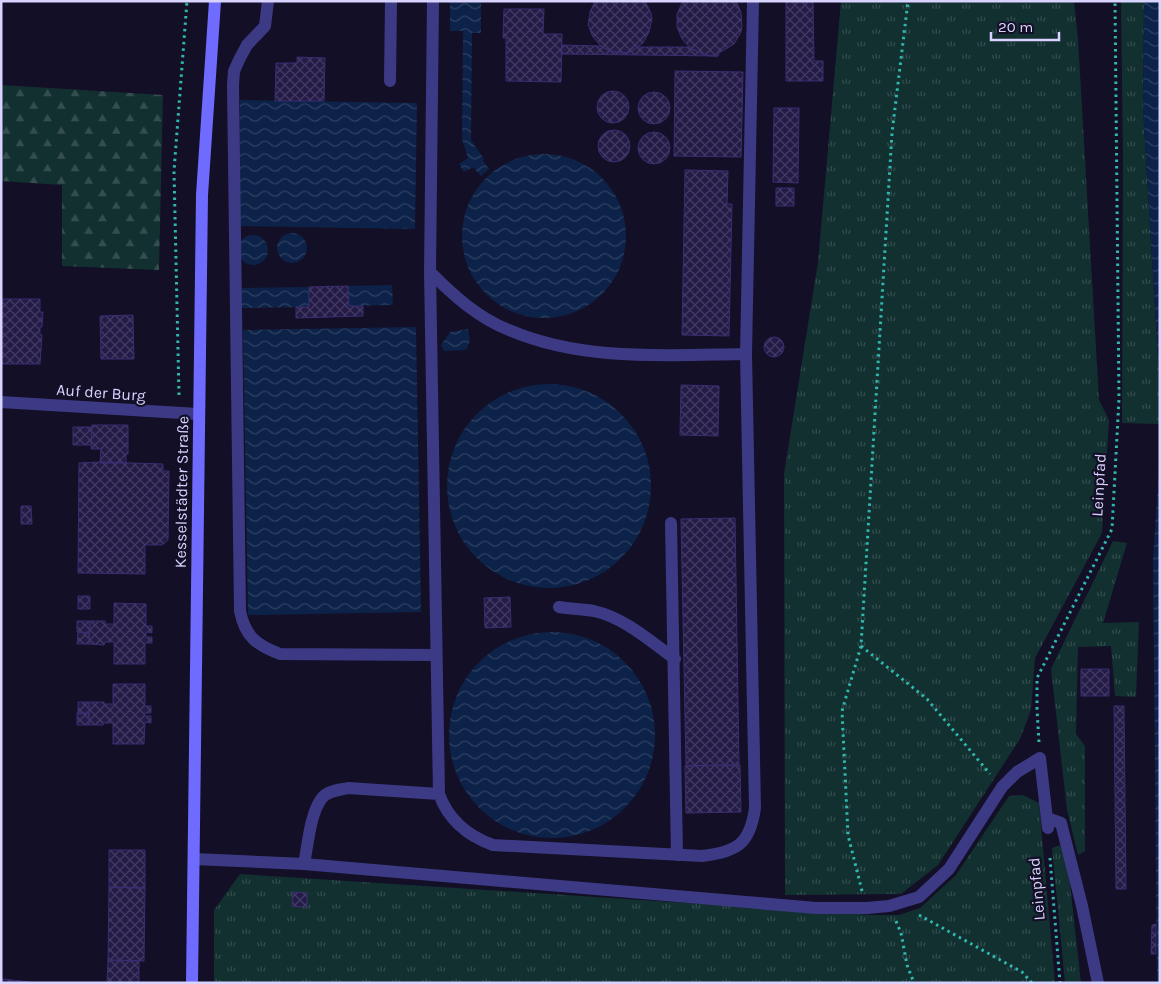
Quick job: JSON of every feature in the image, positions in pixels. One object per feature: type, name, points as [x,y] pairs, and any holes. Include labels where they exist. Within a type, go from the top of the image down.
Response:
[{"type":"main road","name":"Kesselstädter Straße","points":[[192,983],[202,195],[215,1]]},
{"type":"street","points":[[268,1],[265,26],[243,51],[234,71],[233,85],[240,611],[243,625],[261,647],[280,654],[436,655]]},
{"type":"street","points":[[390,81],[391,1]]},
{"type":"street","points":[[433,1],[430,272],[439,794],[447,811],[468,834],[493,845],[677,856],[716,854],[738,846],[748,835],[754,815],[746,354],[753,1]]},
{"type":"street","points":[[430,272],[454,296],[482,315],[507,330],[535,340],[562,347],[624,353],[665,355],[746,354]]},
{"type":"street","name":"Auf der Burg","points":[[1,402],[198,414]]},
{"type":"street","points":[[671,523],[675,659],[677,856]]},
{"type":"street","points":[[559,607],[594,611],[615,618],[640,633],[675,659]]},
{"type":"street","points":[[194,859],[304,864],[806,907],[867,908],[890,906],[919,897],[949,869],[1002,787],[1017,772],[1040,758],[1047,823],[1061,824],[1082,906],[1098,983]]},
{"type":"street","points":[[304,864],[314,812],[322,797],[334,791],[348,788],[439,794]]},
{"type":"path","points":[[180,413],[174,171],[187,1]]},
{"type":"path","points":[[867,908],[848,835],[842,711],[861,646],[892,133],[908,1]]},
{"type":"path","name":"Leinpfad","points":[[1040,758],[1037,678],[1112,528],[1119,399],[1115,1]]},
{"type":"path","points":[[861,646],[927,699],[1002,787]]},
{"type":"path","name":"Leinpfad","points":[[1050,857],[1060,983]]},
{"type":"path","points":[[902,903],[913,912],[1022,972],[1032,983]]},
{"type":"path","points":[[890,906],[902,933],[907,965],[914,983]]},
{"type":"green space","points":[[841,1],[1074,1],[1078,39],[1099,400],[1109,420],[1102,533],[1035,658],[1031,710],[1020,739],[938,865],[901,894],[785,895],[784,474],[818,262]]},
{"type":"green space","points":[[1121,1],[1144,1],[1143,109],[1160,393],[1160,424],[1122,423],[1123,156]]},
{"type":"green space","points":[[1,85],[163,95],[159,270],[62,266],[62,185],[1,181]]},
{"type":"green space","points":[[1113,541],[1127,543],[1103,623],[1139,622],[1136,697],[1115,696],[1111,646],[1078,647],[1076,734],[1085,746],[1085,851],[1078,855],[1067,810],[1051,669]]},
{"type":"green space","points":[[1023,795],[1039,803],[1055,983],[214,983],[214,910],[240,874],[873,915],[899,915],[920,908],[956,875],[1009,796]]},
{"type":"green space","points":[[1060,845],[1068,866],[1081,983],[1065,983],[1052,848]]},
{"type":"water","points":[[450,1],[481,1],[481,33],[472,33],[471,140],[489,169],[481,176],[473,167],[464,172],[459,164],[468,158],[462,139],[463,31],[450,31]]},
{"type":"water","points":[[1144,1],[1160,1],[1160,393],[1143,109]]},
{"type":"water","points":[[240,100],[417,103],[415,229],[238,226]]},
{"type":"water","points":[[552,154],[575,160],[590,168],[602,178],[612,190],[623,212],[626,236],[623,260],[612,282],[602,294],[590,304],[568,315],[536,318],[520,315],[498,304],[476,282],[465,260],[462,228],[465,212],[476,190],[498,168],[520,157]]},
{"type":"water","points":[[292,233],[303,237],[307,248],[303,259],[292,263],[281,259],[277,248],[281,237]]},
{"type":"water","points":[[253,235],[264,239],[268,250],[264,261],[253,265],[242,261],[238,250],[242,239]]},
{"type":"water","points":[[392,285],[393,305],[349,306],[348,286]]},
{"type":"water","points":[[309,287],[309,307],[242,308],[242,288]]},
{"type":"water","points":[[416,327],[421,612],[248,615],[243,330]]},
{"type":"water","points":[[468,329],[470,341],[466,350],[444,351],[441,345],[450,332]]},
{"type":"water","points":[[539,384],[559,384],[588,391],[614,407],[628,421],[644,447],[651,476],[651,496],[644,525],[628,551],[614,565],[588,581],[579,584],[559,588],[539,588],[510,581],[484,565],[470,551],[454,525],[451,516],[447,496],[447,476],[454,447],[470,421],[484,407],[510,391],[519,388]]},
{"type":"water","points":[[1160,454],[1160,983],[1157,983],[1153,559]]},
{"type":"water","points":[[542,632],[562,632],[582,636],[601,644],[625,662],[643,686],[651,705],[655,735],[651,765],[643,784],[625,808],[601,826],[582,834],[562,838],[542,838],[522,834],[503,826],[487,815],[472,800],[461,784],[453,765],[449,745],[449,725],[453,705],[461,686],[472,670],[487,655],[503,644],[522,636]]},
{"type":"building","points":[[595,1],[645,1],[652,19],[649,32],[643,43],[630,52],[623,53],[610,51],[601,46],[593,37],[588,25],[590,12]]},
{"type":"building","points":[[683,1],[736,1],[741,12],[742,26],[741,32],[734,44],[719,53],[718,56],[709,56],[691,49],[682,39],[677,27],[677,14]]},
{"type":"building","points":[[786,1],[813,1],[814,61],[823,61],[823,81],[786,81]]},
{"type":"building","points":[[504,9],[544,9],[543,34],[562,34],[561,82],[506,81],[506,38],[503,38]]},
{"type":"building","points":[[562,45],[601,46],[610,51],[623,53],[630,52],[637,47],[689,47],[704,55],[718,56],[561,54]]},
{"type":"building","points":[[297,57],[325,58],[324,101],[275,101],[276,63],[297,63]]},
{"type":"building","points":[[675,71],[743,72],[741,157],[674,156]]},
{"type":"building","points":[[613,91],[619,92],[624,96],[628,101],[628,113],[624,118],[619,122],[613,123],[607,122],[602,118],[598,113],[597,107],[598,101],[602,96],[607,92]]},
{"type":"building","points":[[654,92],[660,93],[665,97],[669,102],[669,114],[665,119],[660,123],[654,124],[648,123],[643,119],[639,114],[638,108],[639,102],[643,97],[648,93]]},
{"type":"building","points":[[774,108],[799,108],[798,183],[773,182]]},
{"type":"building","points":[[614,130],[620,131],[625,135],[629,140],[629,152],[625,157],[620,161],[614,162],[608,161],[603,157],[599,152],[598,146],[599,140],[603,135],[608,131]]},
{"type":"building","points":[[654,132],[660,133],[665,137],[669,142],[669,154],[665,159],[660,163],[654,164],[648,163],[643,159],[639,154],[638,148],[639,142],[643,137],[648,133]]},
{"type":"building","points":[[685,170],[728,171],[727,204],[732,204],[729,336],[682,335]]},
{"type":"building","points":[[776,188],[794,188],[794,206],[776,206]]},
{"type":"building","points":[[348,286],[349,306],[363,306],[363,316],[296,318],[296,307],[309,307],[309,287]]},
{"type":"building","points":[[1,299],[40,299],[40,312],[43,312],[42,327],[40,327],[40,335],[42,335],[40,364],[1,364]]},
{"type":"building","points":[[133,315],[134,359],[101,359],[100,316]]},
{"type":"building","points":[[770,337],[778,337],[784,343],[784,351],[778,357],[770,357],[764,351],[764,343]]},
{"type":"building","points":[[681,385],[719,386],[718,436],[680,435]]},
{"type":"building","points":[[92,425],[128,425],[128,454],[126,454],[126,463],[100,463],[101,449],[91,449]]},
{"type":"building","points":[[73,427],[92,427],[91,445],[73,445]]},
{"type":"building","points":[[79,463],[163,464],[163,471],[169,471],[168,540],[162,545],[145,545],[145,574],[78,573]]},
{"type":"building","points":[[21,506],[31,506],[32,524],[21,524]]},
{"type":"building","points":[[735,518],[739,765],[686,766],[681,519]]},
{"type":"building","points":[[78,596],[90,596],[90,609],[78,609]]},
{"type":"building","points":[[510,597],[511,627],[485,628],[484,598]]},
{"type":"building","points":[[114,603],[146,604],[146,626],[152,626],[152,633],[146,632],[146,637],[152,637],[152,643],[145,643],[145,664],[114,664],[114,642],[105,642],[104,645],[89,644],[90,621],[105,621],[105,624],[114,624]]},
{"type":"building","points":[[77,621],[90,621],[89,633],[77,632]]},
{"type":"building","points":[[78,632],[89,633],[89,644],[77,644]]},
{"type":"building","points":[[1081,669],[1109,669],[1109,696],[1081,696]]},
{"type":"building","points":[[113,684],[145,684],[145,706],[151,706],[151,713],[145,713],[145,716],[151,716],[151,723],[145,722],[144,744],[113,744],[113,723],[89,725],[89,702],[113,704]]},
{"type":"building","points":[[78,702],[89,702],[89,713],[78,714]]},
{"type":"building","points":[[1114,706],[1124,706],[1126,889],[1116,889]]},
{"type":"building","points":[[77,713],[89,713],[89,725],[77,725]]},
{"type":"building","points":[[740,765],[741,812],[686,813],[685,766]]},
{"type":"building","points":[[109,850],[145,850],[145,888],[109,887]]},
{"type":"building","points":[[109,887],[145,888],[144,961],[108,960]]},
{"type":"building","points":[[293,892],[307,893],[307,907],[292,906]]},
{"type":"building","points":[[1156,924],[1156,954],[1151,954],[1152,925]]},
{"type":"building","points":[[108,960],[139,961],[139,983],[107,983]]},
{"type":"building","points":[[2,979],[30,982],[30,983],[2,983]]}]
